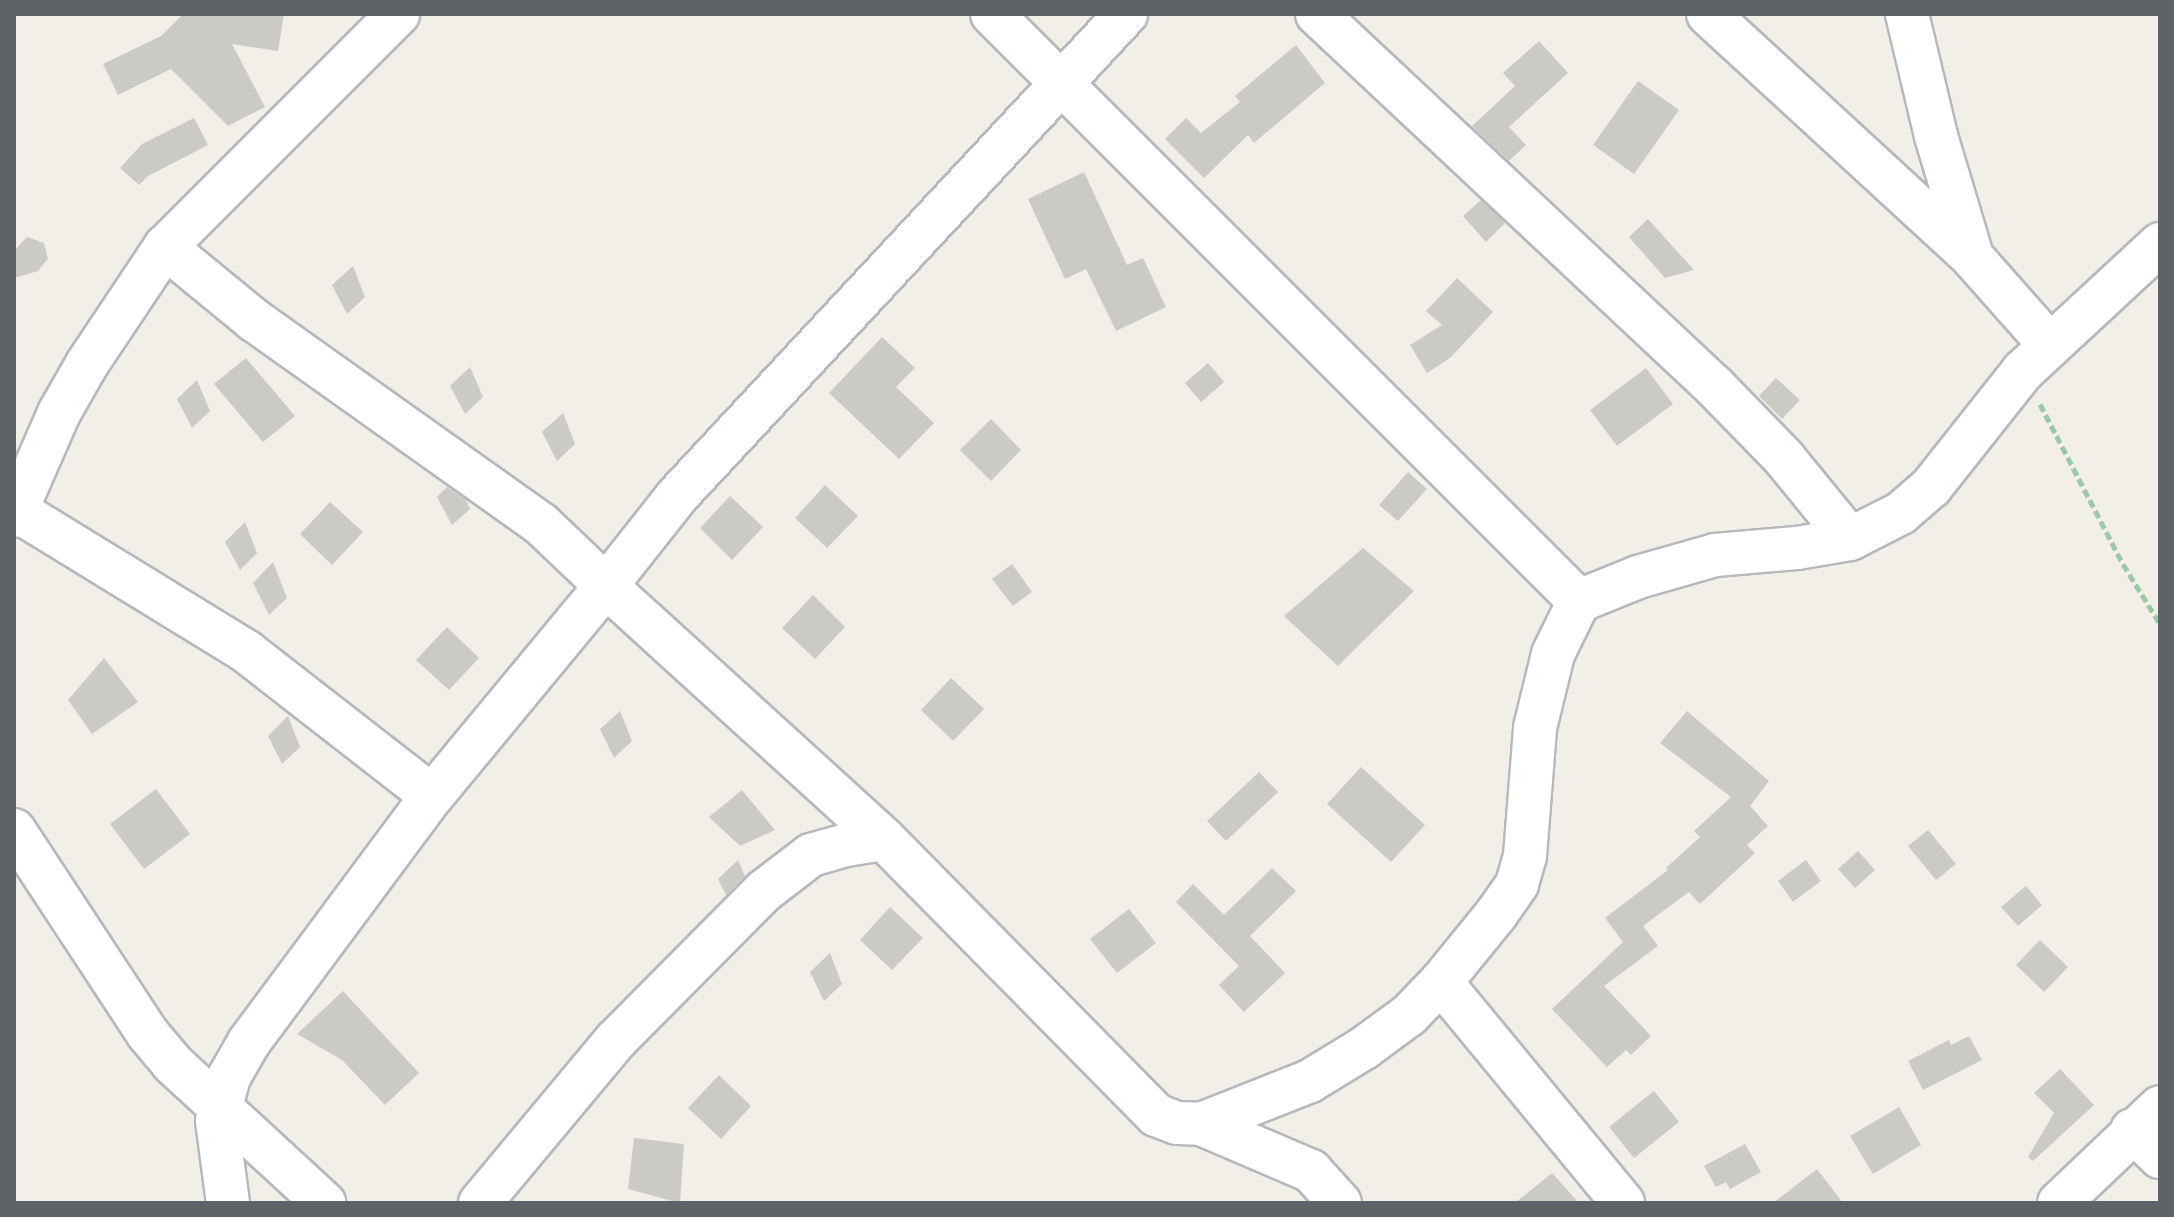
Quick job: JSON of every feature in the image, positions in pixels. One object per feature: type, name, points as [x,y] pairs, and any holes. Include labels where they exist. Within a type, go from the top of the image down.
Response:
[{"type":"street","points":[[398,14],[165,247],[87,364],[59,413],[15,512],[247,652],[432,796]]},
{"type":"street","points":[[992,14],[1062,80],[1579,601]]},
{"type":"street","points":[[228,1203],[218,1136],[220,1107],[229,1077],[249,1042],[432,796],[677,496],[1126,14]]},
{"type":"street","points":[[1317,14],[1715,387],[1784,458],[1850,539]]},
{"type":"street","points":[[1708,14],[1972,257],[2036,357]]},
{"type":"street","points":[[1907,14],[1936,136],[1972,257]]},
{"type":"street","points":[[1201,1124],[1310,1081],[1409,1015],[1441,982],[1517,884],[1525,856],[1535,728],[1553,654],[1579,601],[1638,577],[1715,555],[1797,548],[1850,539],[1901,513],[1931,487],[2036,357],[2160,244]]},
{"type":"street","points":[[165,247],[254,320],[541,524],[884,839],[1156,1115],[1177,1123],[1201,1124],[1311,1171],[1340,1203]]},
{"type":"street","points":[[14,830],[148,1034],[180,1071],[324,1203]]},
{"type":"street","points":[[480,1203],[616,1040],[764,891],[811,855],[884,839]]},
{"type":"street","points":[[1441,982],[1623,1203]]},
{"type":"street","points":[[2059,1203],[2151,1131]]},
{"type":"path","points":[[2036,357],[2123,564],[2160,624]]},
{"type":"building","points":[[183,14],[284,14],[278,51],[232,44],[265,107],[228,126],[171,69],[118,95],[103,64],[161,36]]},
{"type":"building","points":[[1539,41],[1568,73],[1509,127],[1526,145],[1509,161],[1472,126],[1515,86],[1503,73]]},
{"type":"building","points":[[1296,45],[1325,83],[1254,143],[1248,135],[1204,178],[1165,139],[1186,118],[1201,133],[1240,102],[1235,96]]},
{"type":"building","points":[[1638,81],[1679,110],[1634,174],[1593,145]]},
{"type":"building","points":[[194,118],[208,145],[148,176],[139,185],[120,168],[142,144]]},
{"type":"building","points":[[1084,172],[1127,265],[1143,258],[1166,307],[1116,331],[1086,269],[1065,279],[1028,199]]},
{"type":"building","points":[[1481,200],[1505,223],[1486,242],[1463,216]]},
{"type":"building","points":[[1648,219],[1694,270],[1665,278],[1629,237]]},
{"type":"building","points":[[27,237],[44,243],[48,259],[38,271],[14,278],[15,250]]},
{"type":"building","points":[[353,266],[365,297],[347,314],[332,285]]},
{"type":"building","points":[[1457,278],[1493,312],[1450,358],[1427,373],[1410,345],[1442,325],[1426,311]]},
{"type":"building","points":[[882,337],[915,368],[896,387],[934,423],[899,459],[829,393]]},
{"type":"building","points":[[246,358],[295,416],[263,442],[214,384]]},
{"type":"building","points":[[1208,363],[1224,382],[1201,402],[1185,383]]},
{"type":"building","points":[[470,367],[483,397],[465,414],[450,386]]},
{"type":"building","points":[[1646,368],[1673,404],[1617,446],[1590,410]]},
{"type":"building","points":[[1776,378],[1800,400],[1782,419],[1759,396]]},
{"type":"building","points":[[197,380],[210,411],[192,428],[177,399]]},
{"type":"building","points":[[563,413],[575,444],[557,461],[542,432]]},
{"type":"building","points":[[991,419],[1021,450],[991,481],[960,450]]},
{"type":"building","points":[[1408,472],[1427,489],[1398,521],[1379,505]]},
{"type":"building","points":[[825,485],[858,516],[827,548],[795,518]]},
{"type":"building","points":[[447,487],[466,500],[470,509],[452,525],[437,497]]},
{"type":"building","points":[[730,496],[763,527],[732,560],[700,528]]},
{"type":"building","points":[[330,502],[363,532],[332,565],[300,534]]},
{"type":"building","points":[[245,522],[257,553],[240,570],[225,542]]},
{"type":"building","points":[[1363,548],[1414,591],[1338,666],[1284,616]]},
{"type":"building","points":[[273,562],[287,598],[269,615],[253,583]]},
{"type":"building","points":[[1012,564],[1032,592],[1013,606],[992,579]]},
{"type":"building","points":[[813,595],[845,627],[815,659],[782,628]]},
{"type":"building","points":[[447,627],[479,658],[449,690],[416,660]]},
{"type":"building","points":[[104,658],[138,702],[92,734],[68,700]]},
{"type":"building","points":[[951,678],[984,709],[953,741],[921,710]]},
{"type":"building","points":[[620,711],[632,741],[614,758],[600,729]]},
{"type":"building","points":[[1687,711],[1769,781],[1750,806],[1768,826],[1747,845],[1755,853],[1700,904],[1689,892],[1643,926],[1658,946],[1604,986],[1651,1036],[1631,1055],[1626,1050],[1607,1067],[1552,1009],[1623,942],[1605,918],[1668,870],[1666,868],[1700,837],[1694,831],[1731,797],[1660,743]]},
{"type":"building","points":[[288,716],[300,747],[282,764],[268,736]]},
{"type":"building","points":[[1361,767],[1425,825],[1391,862],[1327,804]]},
{"type":"building","points":[[1259,772],[1278,792],[1226,841],[1207,821]]},
{"type":"building","points":[[156,789],[190,834],[144,869],[110,824]]},
{"type":"building","points":[[742,790],[775,830],[740,846],[709,817]]},
{"type":"building","points":[[1928,830],[1956,864],[1936,880],[1908,846]]},
{"type":"building","points":[[1858,851],[1875,870],[1855,888],[1838,869]]},
{"type":"building","points":[[738,860],[745,876],[726,895],[718,879]]},
{"type":"building","points":[[1806,860],[1821,881],[1793,902],[1778,881]]},
{"type":"building","points":[[1272,868],[1296,891],[1250,936],[1285,973],[1244,1012],[1219,985],[1239,966],[1176,902],[1193,884],[1224,915]]},
{"type":"building","points":[[2026,886],[2042,905],[2018,926],[2001,907]]},
{"type":"building","points":[[890,907],[923,938],[892,970],[860,940]]},
{"type":"building","points":[[1129,909],[1156,943],[1117,973],[1090,939]]},
{"type":"building","points":[[2040,940],[2068,967],[2044,992],[2016,965]]},
{"type":"building","points":[[830,953],[842,984],[824,1001],[810,972]]},
{"type":"building","points":[[343,991],[419,1073],[385,1105],[342,1060],[297,1034]]},
{"type":"building","points":[[1969,1036],[1982,1060],[1923,1090],[1908,1061],[1949,1040],[1951,1045]]},
{"type":"building","points":[[2060,1069],[2094,1105],[2033,1161],[2028,1157],[2054,1113],[2034,1093]]},
{"type":"building","points":[[719,1075],[751,1106],[721,1139],[688,1108]]},
{"type":"building","points":[[1654,1091],[1679,1122],[1634,1158],[1609,1127]]},
{"type":"building","points":[[1899,1107],[1921,1145],[1873,1174],[1850,1136]]},
{"type":"building","points":[[634,1138],[684,1144],[680,1203],[628,1189]]},
{"type":"building","points":[[1745,1144],[1761,1172],[1730,1189],[1726,1182],[1716,1187],[1704,1166]]},
{"type":"building","points":[[1817,1169],[1843,1203],[1773,1203]]},
{"type":"building","points":[[1552,1173],[1579,1203],[1515,1203]]}]
